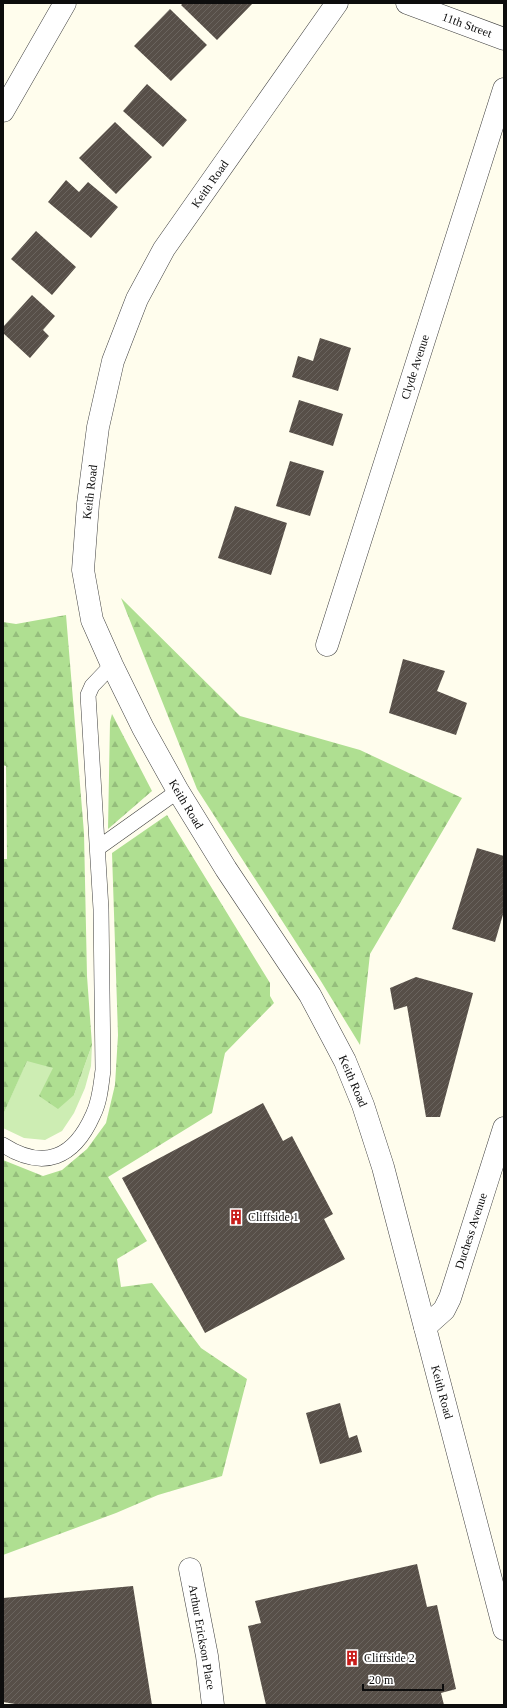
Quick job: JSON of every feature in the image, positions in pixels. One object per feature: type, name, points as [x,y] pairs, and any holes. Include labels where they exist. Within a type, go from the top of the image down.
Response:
[{"type":"street","points":[[3,111],[65,3]]},
{"type":"street","name":"Keith Road","points":[[338,3],[164,249],[137,299],[113,361],[98,427],[88,504],[83,570],[92,620],[143,728],[178,791],[226,869],[310,995],[345,1061],[363,1105],[384,1167],[504,1629]]},
{"type":"street","name":"11th Street","points":[[407,3],[504,39]]},
{"type":"street","name":"Clyde Avenue","points":[[327,645],[504,89]]},
{"type":"street","name":"Duchess Avenue","points":[[425,1327],[444,1310],[450,1298],[504,1128]]},
{"type":"street","name":"Arthur Erickson Place","points":[[190,1569],[207,1656],[213,1705]]},
{"type":"lane","points":[[3,1145],[28,1158],[43,1159],[59,1156],[84,1133],[94,1114],[100,1092],[103,1070],[98,848],[88,695],[92,686],[112,665]]},
{"type":"lane","points":[[98,848],[178,791]]},
{"type":"green space","points":[[121,598],[240,716],[360,750],[462,798],[370,954],[360,1045],[319,978],[197,789]]},
{"type":"green space","points":[[66,615],[84,833],[87,976],[92,1045],[74,1095],[58,1109],[39,1096],[53,1068],[27,1061],[3,1115],[3,859],[7,859],[6,766],[3,765],[3,622],[16,624]]},
{"type":"green space","points":[[112,714],[152,791],[108,829],[110,722]]},
{"type":"green space","points":[[167,815],[270,983],[270,996],[274,1003],[225,1053],[212,1113],[108,1177],[147,1241],[117,1259],[121,1287],[152,1283],[201,1348],[247,1379],[222,1476],[158,1495],[116,1513],[3,1555],[3,1160],[43,1176],[62,1170],[87,1149],[106,1123],[115,1085],[118,1035],[112,853]]},
{"type":"green space","points":[[92,1045],[91,1066],[85,1088],[74,1113],[62,1131],[45,1140],[24,1138],[3,1128],[3,1115],[27,1060],[53,1067],[74,1095]]},
{"type":"building","points":[[183,3],[253,3],[217,40],[181,5]]},
{"type":"building","points":[[170,9],[207,45],[171,81],[134,46]]},
{"type":"building","points":[[147,84],[187,120],[163,147],[123,111]]},
{"type":"building","points":[[115,122],[152,157],[116,194],[79,158]]},
{"type":"building","points":[[66,180],[79,192],[88,182],[118,207],[91,238],[48,202]]},
{"type":"building","points":[[36,231],[76,267],[52,295],[11,259]]},
{"type":"building","points":[[32,295],[55,316],[43,330],[49,336],[30,358],[3,333],[3,327]]},
{"type":"building","points":[[320,338],[351,348],[338,391],[292,377],[298,356],[313,361]]},
{"type":"building","points":[[299,400],[343,414],[333,446],[289,432]]},
{"type":"building","points":[[290,461],[324,471],[310,516],[276,506]]},
{"type":"building","points":[[235,506],[287,523],[271,575],[218,558]]},
{"type":"building","points":[[403,659],[445,671],[437,691],[467,703],[456,735],[389,713]]},
{"type":"building","points":[[477,848],[504,856],[504,911],[495,942],[452,929]]},
{"type":"building","points":[[416,977],[473,993],[440,1117],[426,1117],[407,1006],[394,1010],[390,988]]},
{"type":"building","name":"Cliffside 1","points":[[263,1103],[283,1141],[292,1136],[333,1214],[324,1219],[345,1259],[205,1333],[122,1178]]},
{"type":"building","points":[[340,1403],[349,1438],[357,1435],[362,1452],[320,1464],[306,1413]]},
{"type":"building","name":"Cliffside 2","points":[[417,1564],[427,1607],[437,1605],[456,1689],[441,1693],[444,1705],[266,1705],[248,1626],[261,1623],[255,1601]]},
{"type":"building","points":[[133,1586],[152,1705],[21,1705],[3,1702],[3,1598]]},
{"type":"place","name":"Cliffside 1","points":[[236,1217]]},
{"type":"place","name":"Cliffside 2","points":[[352,1658]]}]
